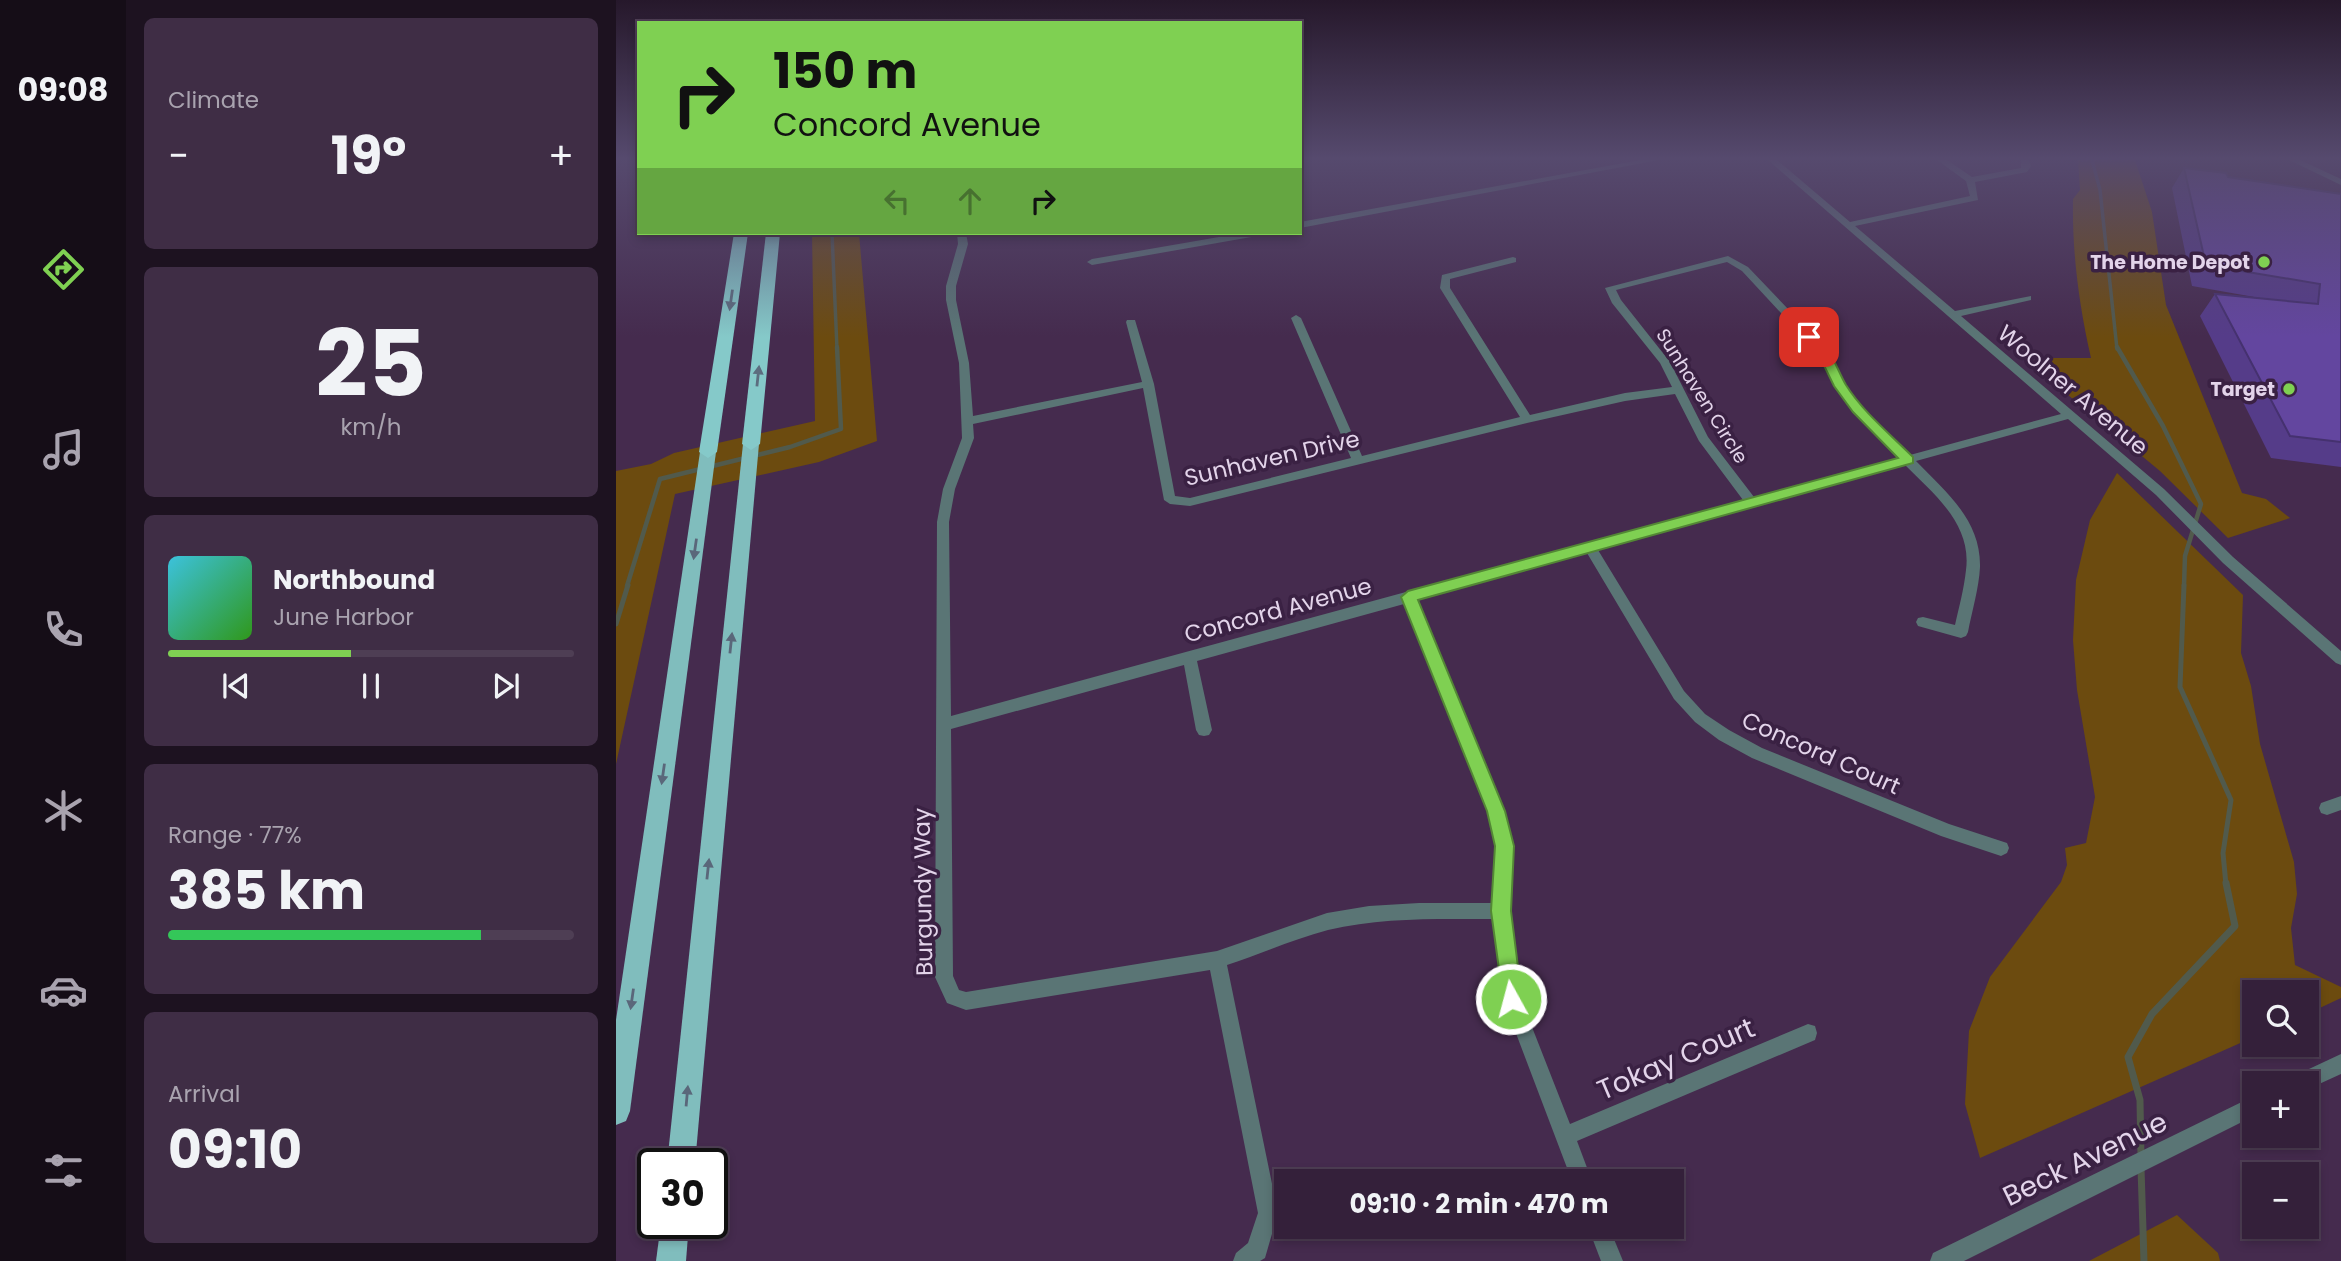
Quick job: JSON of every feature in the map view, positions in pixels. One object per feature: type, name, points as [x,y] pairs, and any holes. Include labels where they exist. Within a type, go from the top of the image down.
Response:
[{"type":"highway","points":[[616,1111],[740,235]]},
{"type":"highway","points":[[683,1148],[773,235]]},
{"type":"highway","points":[[671,1261],[674,1239]]},
{"type":"highway","points":[[676,1239],[677,1261]]},
{"type":"street","points":[[1302,225],[1334,219]]},
{"type":"street","name":"Woolner Avenue","points":[[1840,219],[2150,483],[2209,541],[2341,659]]},
{"type":"street","points":[[1847,225],[1876,219]]},
{"type":"street","name":"Burgundy Way","points":[[962,235],[962,252],[951,286],[951,300],[964,363],[968,438],[949,489],[943,522],[944,977],[953,997],[965,1001],[1217,960],[1327,922],[1368,914],[1501,911]]},
{"type":"street","points":[[1092,262],[1244,235]]},
{"type":"street","name":"Sunhaven Circle","points":[[1751,502],[1703,438],[1665,362],[1616,300],[1610,288],[1728,259],[1745,270],[1825,354],[1841,386],[1857,409],[1908,460]]},
{"type":"street","points":[[1513,260],[1444,277],[1445,288],[1527,419]]},
{"type":"street","points":[[1953,315],[2027,298]]},
{"type":"street","points":[[1296,318],[1358,461]]},
{"type":"street","points":[[968,421],[1148,384],[1131,322]]},
{"type":"street","name":"Sunhaven Drive","points":[[1148,384],[1170,500],[1190,502],[1527,419],[1625,397],[1678,390]]},
{"type":"street","name":"Concord Avenue","points":[[943,725],[2070,415]]},
{"type":"street","points":[[1908,460],[1949,502],[1965,524],[1972,547],[1973,568],[1961,632],[1923,622]]},
{"type":"street","name":"Concord Court","points":[[1590,547],[1679,695],[1700,718],[1757,753],[1922,821],[2001,848]]},
{"type":"street","points":[[1408,597],[1496,811],[1504,846],[1501,911],[1511,999],[1577,1169]]},
{"type":"street","points":[[1189,656],[1204,730]]},
{"type":"street","points":[[1217,960],[1268,1213],[1257,1250],[1244,1261]]},
{"type":"street","name":"Tokay Court","points":[[1565,1136],[1808,1033]]},
{"type":"street","points":[[2319,1074],[2341,1063]]},
{"type":"street","name":"Beck Avenue","points":[[1941,1261],[2242,1113]]},
{"type":"street","points":[[1604,1239],[1612,1261]]},
{"type":"shaded area","points":[[2073,219],[2153,219],[2166,305],[2242,493],[2266,499],[2290,518],[2228,538],[2160,471],[2028,362],[2048,358],[2091,358],[2080,299]]},
{"type":"shaded area","points":[[812,235],[859,235],[877,441],[819,462],[675,494],[616,764],[616,471],[651,464],[674,453],[815,421]]},
{"type":"shaded area","points":[[2117,473],[2243,595],[2241,653],[2251,686],[2260,744],[2294,862],[2297,894],[2291,928],[2295,965],[2341,987],[2341,998],[2319,1008],[2319,980],[2242,980],[2242,1042],[1980,1158],[1965,1104],[1969,1031],[1990,977],[2061,882],[2067,865],[2065,848],[2086,843],[2095,797],[2077,690],[2073,640],[2076,580],[2090,520]]},
{"type":"shaded area","points":[[2177,1215],[2218,1253],[2220,1261],[2089,1261]]},
{"type":"building","points":[[2196,219],[2341,219],[2341,442],[2290,436],[2215,294],[2318,304],[2320,284],[2206,265]]},
{"type":"waterway","points":[[2103,219],[2117,349]]},
{"type":"waterway","points":[[832,235],[837,349]]},
{"type":"waterway","points":[[627,586],[660,479],[790,447],[841,429],[837,347]]},
{"type":"waterway","points":[[2117,347],[2163,426],[2201,504],[2185,556],[2184,586]]},
{"type":"waterway","points":[[616,624],[628,585]]},
{"type":"waterway","points":[[2184,585],[2180,687],[2231,800],[2223,853],[2226,885]]},
{"type":"waterway","points":[[2141,1158],[2140,1100],[2128,1057],[2152,1014],[2235,926],[2226,883]]},
{"type":"waterway","points":[[2141,1168],[2144,1261]]},
{"type":"place","name":"The Home Depot","points":[[2264,262]]},
{"type":"place","name":"Target","points":[[2289,389]]},
{"type":"route","points":[[1511,999],[1501,911],[1504,846],[1496,811],[1408,597],[1908,460],[1857,409],[1841,386],[1825,354],[1809,337]]}]
